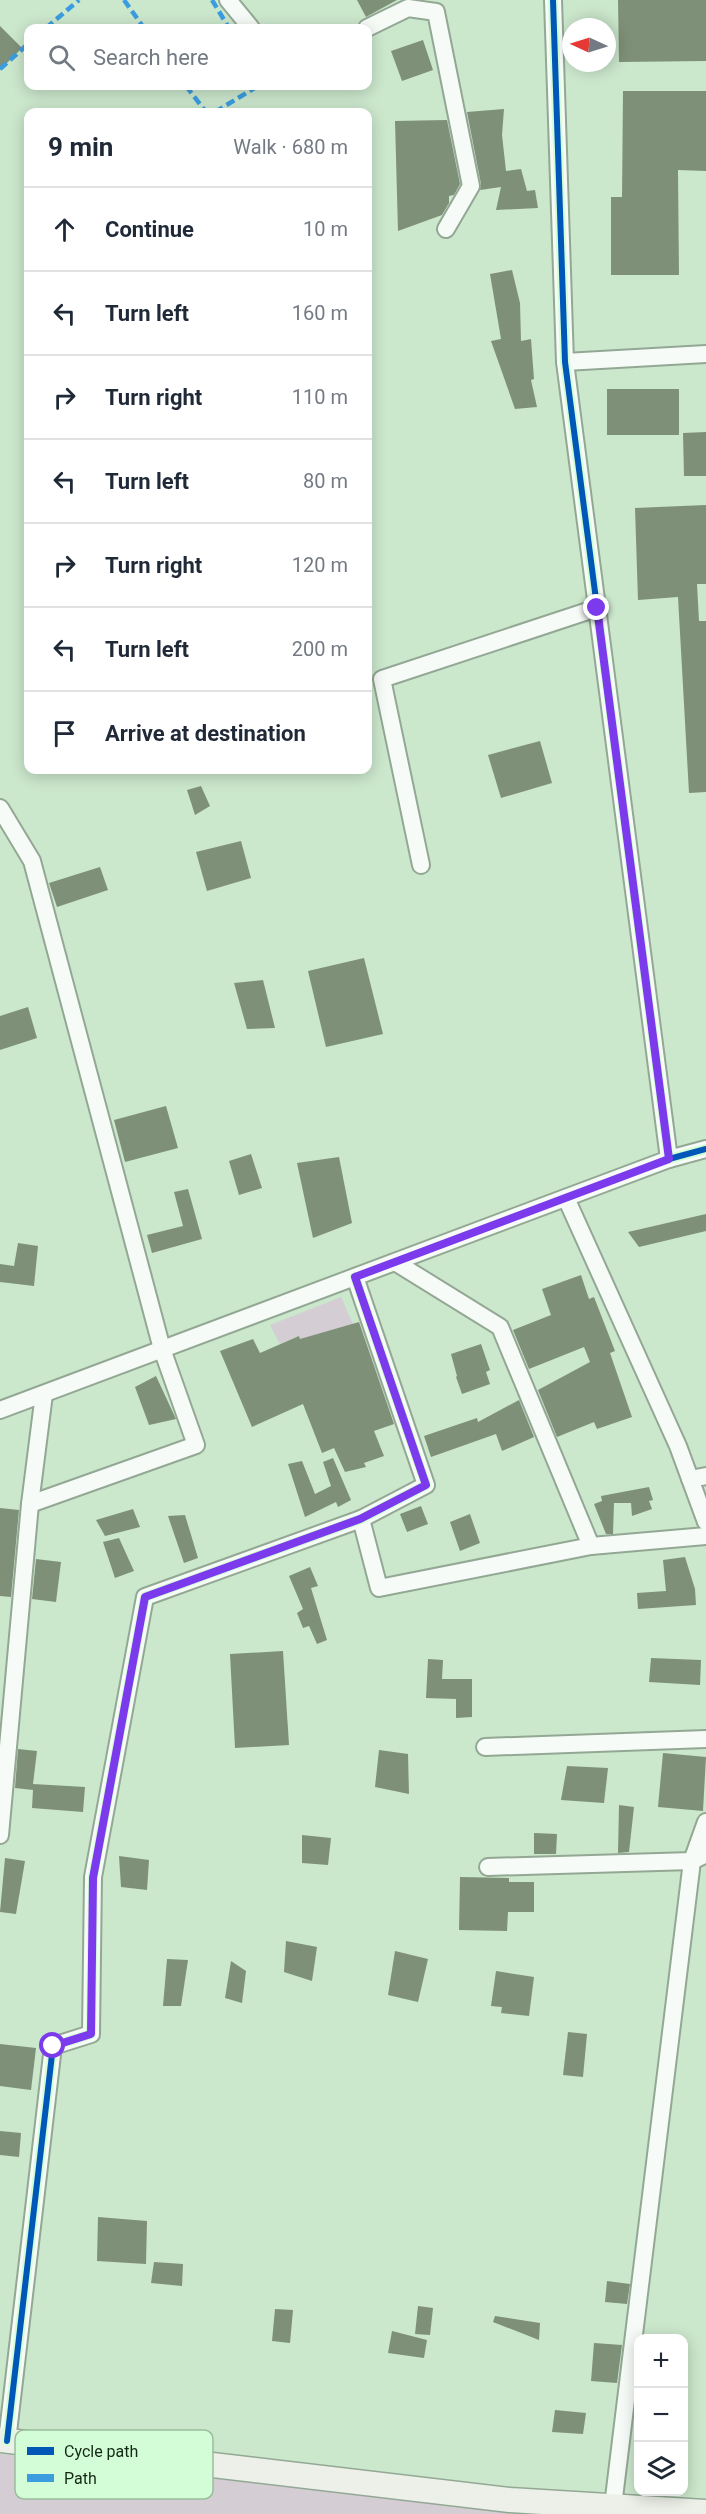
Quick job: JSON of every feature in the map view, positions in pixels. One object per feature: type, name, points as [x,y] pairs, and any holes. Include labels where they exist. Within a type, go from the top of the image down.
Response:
[{"type":"main road","points":[[213,2464],[510,2500],[613,2506],[668,2513],[706,2512]]},
{"type":"street","points":[[228,0],[248,24]]},
{"type":"street","points":[[553,0],[565,362],[669,1159]]},
{"type":"street","points":[[372,26],[408,8],[431,6],[471,186],[446,228]]},
{"type":"street","points":[[565,362],[706,354]]},
{"type":"street","points":[[421,866],[382,679],[597,608]]},
{"type":"street","points":[[0,808],[32,861],[162,1349],[196,1445],[30,1504]]},
{"type":"street","points":[[0,1410],[669,1159],[706,1149]]},
{"type":"street","points":[[566,1198],[678,1446],[698,1478],[706,1522]]},
{"type":"street","points":[[395,1262],[500,1327],[591,1546]]},
{"type":"street","points":[[2,2439],[53,2046],[91,2034],[93,1878],[145,1597],[360,1519],[426,1485],[355,1277]]},
{"type":"street","points":[[0,1835],[30,1504],[44,1394]]},
{"type":"street","points":[[360,1519],[379,1588],[591,1546],[706,1536]]},
{"type":"street","points":[[485,1747],[706,1739]]},
{"type":"street","points":[[613,2506],[699,1857],[706,1822]]},
{"type":"street","points":[[488,1867],[699,1857]]},
{"type":"shaded area","points":[[341,1297],[353,1324],[336,1426],[299,1336],[280,1344],[270,1325]]},
{"type":"shaded area","points":[[0,2454],[15,2456],[15,2499],[213,2499],[213,2477],[547,2514],[0,2514]]},
{"type":"building","points":[[357,0],[397,0],[366,17]]},
{"type":"building","points":[[618,0],[706,0],[706,61],[619,62]]},
{"type":"building","points":[[0,26],[22,48],[0,70]]},
{"type":"building","points":[[423,40],[433,70],[402,81],[391,51]]},
{"type":"building","points":[[623,91],[706,91],[706,171],[678,170],[679,275],[611,275],[611,197],[622,197]]},
{"type":"building","points":[[504,109],[502,135],[506,171],[521,169],[527,191],[535,190],[538,208],[496,210],[501,187],[480,190],[481,184],[467,112]]},
{"type":"building","points":[[447,120],[460,184],[454,195],[449,196],[449,203],[442,215],[398,231],[395,121]]},
{"type":"building","points":[[512,270],[520,303],[521,341],[531,339],[534,379],[531,380],[537,407],[515,409],[491,341],[501,339],[490,274]]},
{"type":"building","points":[[607,389],[679,389],[679,435],[607,435]]},
{"type":"building","points":[[706,432],[706,476],[684,476],[683,433]]},
{"type":"building","points":[[706,505],[706,584],[697,584],[699,621],[706,621],[706,792],[689,793],[678,597],[638,600],[635,508]]},
{"type":"building","points":[[540,741],[552,783],[501,798],[488,755]]},
{"type":"building","points":[[201,786],[210,806],[195,815],[187,790]]},
{"type":"building","points":[[241,841],[251,878],[207,891],[196,852]]},
{"type":"building","points":[[100,867],[108,890],[57,907],[49,883]]},
{"type":"building","points":[[364,958],[383,1034],[326,1047],[308,971]]},
{"type":"building","points":[[263,980],[275,1028],[247,1029],[234,983]]},
{"type":"building","points":[[28,1007],[37,1038],[0,1050],[0,1016]]},
{"type":"building","points":[[166,1106],[178,1148],[125,1162],[114,1120]]},
{"type":"building","points":[[251,1154],[262,1188],[239,1195],[229,1161]]},
{"type":"building","points":[[339,1157],[352,1223],[313,1238],[297,1163]]},
{"type":"building","points":[[188,1189],[202,1239],[152,1253],[147,1235],[183,1226],[174,1192]]},
{"type":"building","points":[[706,1214],[706,1231],[639,1247],[628,1232]]},
{"type":"building","points":[[18,1243],[38,1246],[34,1286],[0,1282],[0,1264],[14,1266]]},
{"type":"building","points":[[581,1275],[589,1299],[594,1297],[615,1351],[610,1353],[632,1417],[597,1429],[594,1422],[557,1437],[538,1390],[590,1362],[584,1347],[529,1369],[513,1330],[551,1315],[542,1289]]},
{"type":"building","points":[[359,1322],[394,1424],[374,1431],[384,1456],[364,1463],[366,1467],[345,1472],[334,1448],[322,1453],[303,1404],[252,1427],[220,1351],[253,1339],[260,1353],[299,1336],[300,1339]]},
{"type":"building","points":[[481,1344],[490,1370],[486,1372],[490,1384],[462,1394],[451,1354]]},
{"type":"building","points":[[156,1376],[176,1419],[149,1425],[135,1387]]},
{"type":"building","points":[[519,1400],[534,1437],[502,1451],[496,1434],[431,1457],[424,1436],[477,1418],[478,1422]]},
{"type":"building","points":[[333,1458],[351,1500],[338,1507],[336,1502],[305,1517],[288,1464],[302,1461],[315,1494],[331,1486],[323,1462]]},
{"type":"building","points":[[649,1487],[653,1500],[649,1501],[652,1509],[632,1516],[631,1503],[614,1503],[613,1534],[606,1534],[594,1504],[602,1501],[601,1496]]},
{"type":"building","points":[[421,1506],[428,1524],[407,1532],[400,1514]]},
{"type":"building","points":[[0,1508],[19,1510],[11,1597],[0,1596]]},
{"type":"building","points":[[133,1509],[140,1527],[105,1536],[96,1520]]},
{"type":"building","points":[[470,1514],[480,1543],[460,1551],[450,1522]]},
{"type":"building","points":[[185,1515],[198,1558],[184,1563],[168,1516]]},
{"type":"building","points":[[119,1538],[134,1571],[115,1578],[103,1542]]},
{"type":"building","points":[[685,1557],[695,1589],[696,1605],[638,1609],[637,1593],[666,1591],[663,1560]]},
{"type":"building","points":[[36,1559],[61,1562],[56,1602],[32,1599]]},
{"type":"building","points":[[310,1567],[318,1586],[311,1588],[327,1640],[317,1644],[309,1626],[303,1628],[297,1613],[303,1609],[289,1576]]},
{"type":"building","points":[[283,1651],[289,1745],[235,1748],[230,1654]]},
{"type":"building","points":[[651,1658],[701,1660],[700,1685],[649,1682]]},
{"type":"building","points":[[428,1659],[443,1660],[442,1679],[472,1679],[472,1717],[456,1718],[456,1699],[426,1698]]},
{"type":"building","points":[[18,1749],[37,1751],[33,1784],[85,1787],[83,1812],[32,1808],[33,1790],[15,1788]]},
{"type":"building","points":[[379,1750],[408,1754],[409,1794],[375,1787]]},
{"type":"building","points":[[663,1753],[706,1757],[703,1811],[658,1807]]},
{"type":"building","points":[[567,1766],[608,1768],[604,1803],[561,1800]]},
{"type":"building","points":[[619,1805],[634,1807],[629,1852],[618,1853]]},
{"type":"building","points":[[534,1833],[557,1834],[556,1854],[534,1854]]},
{"type":"building","points":[[302,1835],[331,1838],[328,1865],[302,1863]]},
{"type":"building","points":[[119,1856],[149,1860],[147,1890],[121,1887]]},
{"type":"building","points":[[5,1858],[25,1861],[16,1914],[0,1912]]},
{"type":"building","points":[[460,1877],[509,1878],[509,1882],[534,1882],[534,1912],[508,1912],[507,1931],[459,1930]]},
{"type":"building","points":[[286,1941],[317,1947],[312,1981],[284,1972]]},
{"type":"building","points":[[395,1951],[428,1959],[418,2002],[388,1995]]},
{"type":"building","points":[[167,1959],[188,1960],[181,2006],[163,2006]]},
{"type":"building","points":[[231,1961],[246,1971],[242,2003],[225,1998]]},
{"type":"building","points":[[496,1971],[534,1977],[529,2016],[501,2013],[502,2007],[491,2006]]},
{"type":"building","points":[[568,2032],[587,2034],[583,2077],[563,2075]]},
{"type":"building","points":[[0,2044],[36,2048],[31,2090],[0,2086]]},
{"type":"building","points":[[0,2131],[21,2133],[19,2157],[0,2155]]},
{"type":"building","points":[[98,2217],[147,2221],[146,2264],[97,2261]]},
{"type":"building","points":[[154,2262],[183,2264],[182,2286],[151,2283]]},
{"type":"building","points":[[607,2281],[630,2284],[627,2304],[605,2302]]},
{"type":"building","points":[[418,2306],[433,2308],[430,2335],[415,2334]]},
{"type":"building","points":[[275,2309],[293,2310],[290,2343],[272,2341]]},
{"type":"building","points":[[495,2316],[540,2323],[539,2340],[493,2322]]},
{"type":"building","points":[[392,2331],[427,2340],[424,2358],[388,2353]]},
{"type":"building","points":[[594,2343],[622,2345],[617,2383],[591,2381]]},
{"type":"building","points":[[555,2410],[586,2413],[583,2434],[552,2432]]},
{"type":"marked path","points":[[51,24],[79,0]]},
{"type":"marked path","points":[[124,0],[141,24]]},
{"type":"marked path","points":[[212,0],[227,24]]},
{"type":"marked path","points":[[0,69],[24,48]]},
{"type":"marked path","points":[[189,90],[203,108]]},
{"type":"marked path","points":[[222,108],[251,90]]},
{"type":"cycle path","points":[[553,0],[565,362],[669,1159],[706,1149]]},
{"type":"cycle path","points":[[7,2441],[53,2046],[91,2034],[93,1877],[145,1597],[361,1519],[426,1485],[355,1277]]},
{"type":"route","points":[[53,2046],[91,2034],[93,1878],[145,1597],[360,1519],[426,1485],[355,1277],[669,1159],[597,608]]}]
